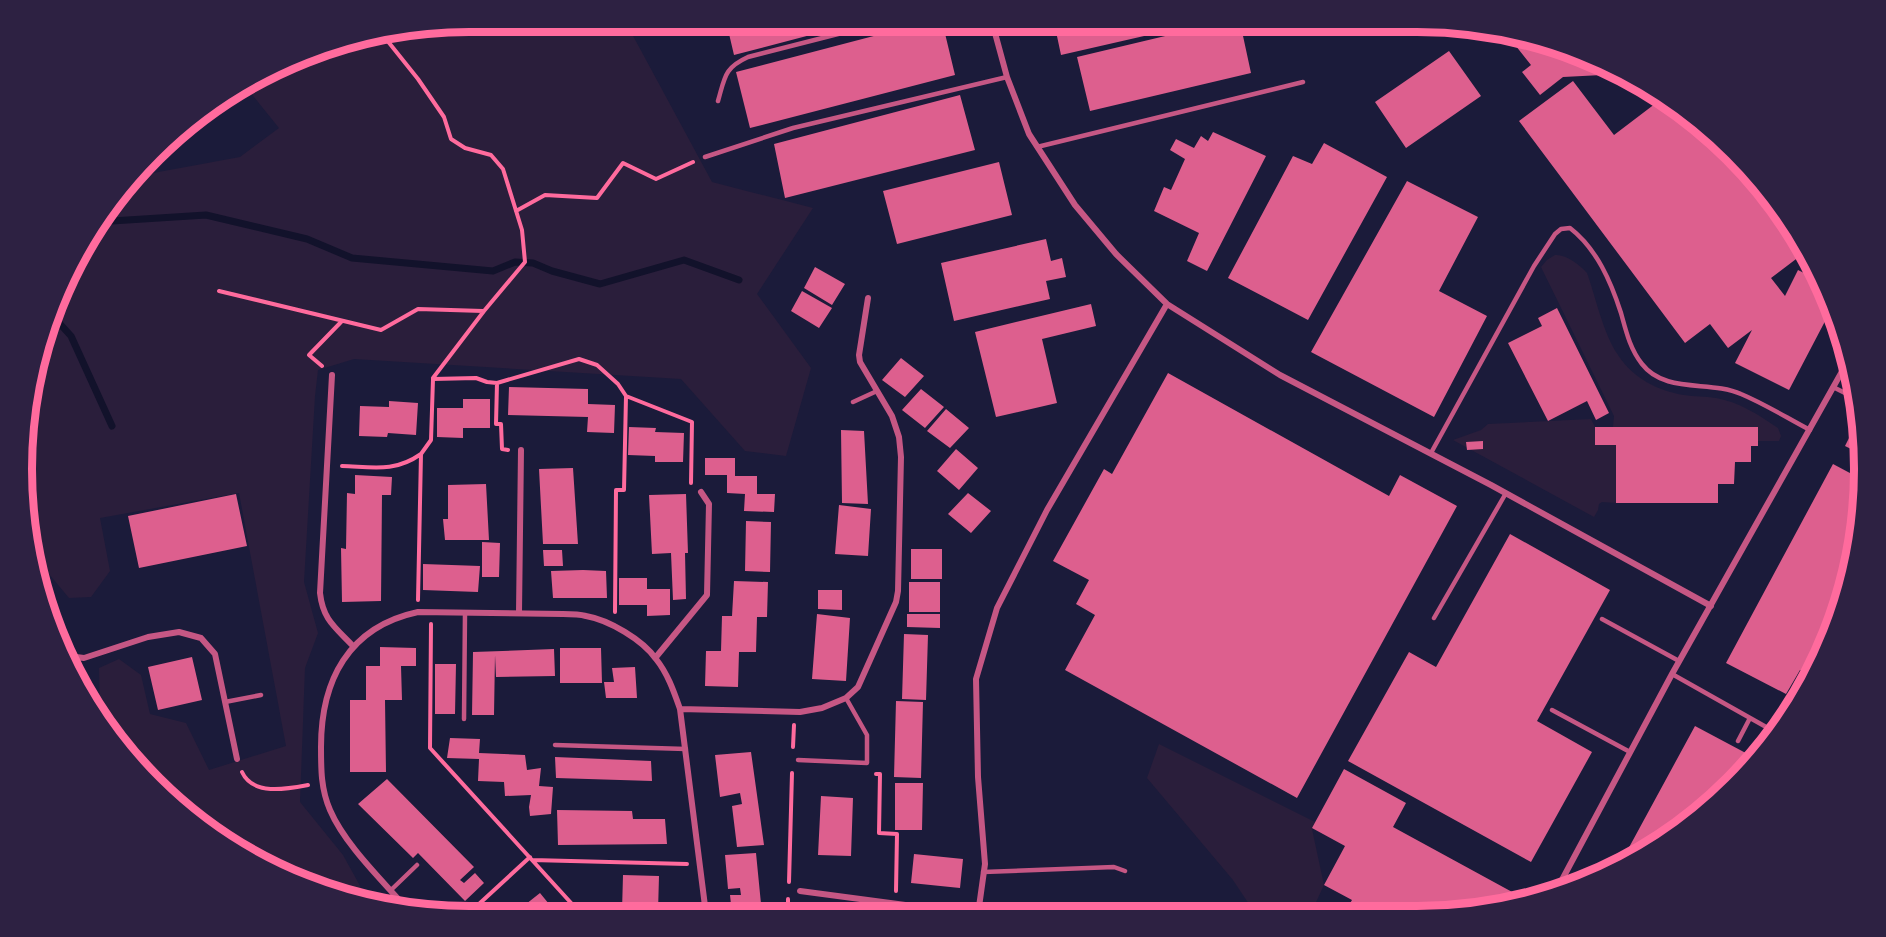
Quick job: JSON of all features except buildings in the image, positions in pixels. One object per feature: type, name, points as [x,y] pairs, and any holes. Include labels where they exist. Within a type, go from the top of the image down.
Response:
[{"type":"street","points":[[995,32],[1007,77],[1029,134],[1037,147],[1075,205],[1116,254],[1167,304],[1280,375],[1506,493],[1711,606]]},
{"type":"street","points":[[680,709],[795,712],[822,708],[846,698],[858,687],[896,602],[898,591],[901,457],[899,437],[892,416],[860,362],[859,355],[868,298]]},
{"type":"street","points":[[979,906],[985,864],[978,777],[976,679],[997,608],[1047,510],[1167,304]]},
{"type":"street","points":[[1561,881],[1679,661],[1843,369]]},
{"type":"street","points":[[332,375],[320,593],[322,609],[332,624],[353,646]]},
{"type":"street","points":[[519,613],[521,450]]},
{"type":"street","points":[[656,657],[707,595],[709,504],[701,492]]},
{"type":"street","points":[[399,900],[345,837],[330,810],[321,783],[321,722],[333,677],[353,646],[378,628],[404,615],[418,612],[519,613],[587,616],[615,626],[656,657],[670,681],[680,709],[705,906]]},
{"type":"street","points":[[74,656],[84,658],[148,637],[179,632],[201,638],[215,654],[237,759]]},
{"type":"street","points":[[800,891],[916,906]]},
{"type":"lane","points":[[718,101],[726,74],[734,63],[748,57],[846,32]]},
{"type":"lane","points":[[705,157],[793,128],[1007,77]]},
{"type":"lane","points":[[1037,147],[1303,82]]},
{"type":"lane","points":[[1431,453],[1533,266],[1555,234],[1561,229],[1570,228],[1583,241],[1608,276],[1630,344],[1642,364],[1653,375],[1679,384],[1716,387],[1739,393],[1810,430]]},
{"type":"lane","points":[[1833,387],[1848,395]]},
{"type":"lane","points":[[853,402],[877,391]]},
{"type":"lane","points":[[1434,618],[1506,493]]},
{"type":"lane","points":[[464,719],[465,613]]},
{"type":"lane","points":[[1602,619],[1679,661]]},
{"type":"lane","points":[[1672,674],[1769,728]]},
{"type":"lane","points":[[225,702],[261,695]]},
{"type":"lane","points":[[798,760],[867,763],[867,735],[846,698]]},
{"type":"lane","points":[[1552,710],[1630,752]]},
{"type":"lane","points":[[1738,741],[1750,718]]},
{"type":"lane","points":[[555,746],[686,749]]},
{"type":"lane","points":[[391,890],[417,865]]},
{"type":"lane","points":[[983,872],[1114,867],[1125,871]]},
{"type":"path","points":[[326,465],[389,468],[408,463],[421,454],[431,440],[433,379],[525,262],[522,230],[503,169],[491,155],[465,148],[452,139],[444,117],[418,79],[386,39]]},
{"type":"path","points":[[516,211],[544,195],[597,198],[623,163],[656,179],[705,157]]},
{"type":"path","points":[[219,291],[381,330],[418,309],[484,312]]},
{"type":"path","points":[[332,375],[309,356],[342,321]]},
{"type":"path","points":[[433,379],[476,378],[497,383],[579,359],[597,365],[618,384],[626,396],[692,422],[690,491],[701,492]]},
{"type":"path","points":[[497,383],[496,424],[501,424],[502,450],[521,450]]},
{"type":"path","points":[[615,626],[616,490],[624,490],[626,396]]},
{"type":"path","points":[[418,612],[421,454]]},
{"type":"path","points":[[432,613],[430,748],[574,906]]},
{"type":"path","points":[[793,748],[795,712]]},
{"type":"path","points":[[237,759],[246,780],[262,789],[292,788],[321,783]]},
{"type":"path","points":[[788,906],[792,771]]},
{"type":"path","points":[[880,774],[879,833],[897,834],[895,903]]},
{"type":"path","points":[[476,906],[531,859],[700,865]]},
{"type":"shaded area","points":[[440,32],[631,32],[712,182],[813,208],[757,294],[811,368],[786,456],[745,451],[681,379],[354,359],[318,370],[304,582],[318,633],[305,668],[300,802],[343,855],[364,893],[328,882],[275,860],[250,847],[202,815],[159,778],[122,735],[100,703],[99,668],[119,659],[141,675],[150,714],[186,723],[209,770],[286,746],[239,493],[100,518],[110,571],[91,597],[69,598],[43,566],[35,526],[32,497],[32,440],[40,383],[46,355],[65,301],[90,250],[122,202],[145,175],[240,157],[279,128],[249,91],[301,65],[355,46]]},
{"type":"shaded area","points":[[1555,255],[1568,258],[1587,273],[1600,315],[1613,346],[1624,363],[1639,377],[1656,387],[1674,393],[1716,398],[1741,406],[1778,428],[1781,436],[1779,441],[1758,441],[1758,427],[1613,427],[1614,416],[1541,267]]},
{"type":"shaded area","points":[[1591,419],[1595,427],[1595,444],[1616,445],[1616,503],[1602,502],[1594,517],[1453,440],[1481,430],[1488,424]]},
{"type":"shaded area","points":[[1159,744],[1315,822],[1312,829],[1324,885],[1314,906],[1250,906],[1233,880],[1147,778]]},
{"type":"waterway","points":[[108,221],[206,215],[307,239],[352,258],[493,271],[515,262],[533,263],[552,271],[600,284],[684,260],[739,280]]},
{"type":"waterway","points":[[58,321],[71,336],[112,426]]}]
